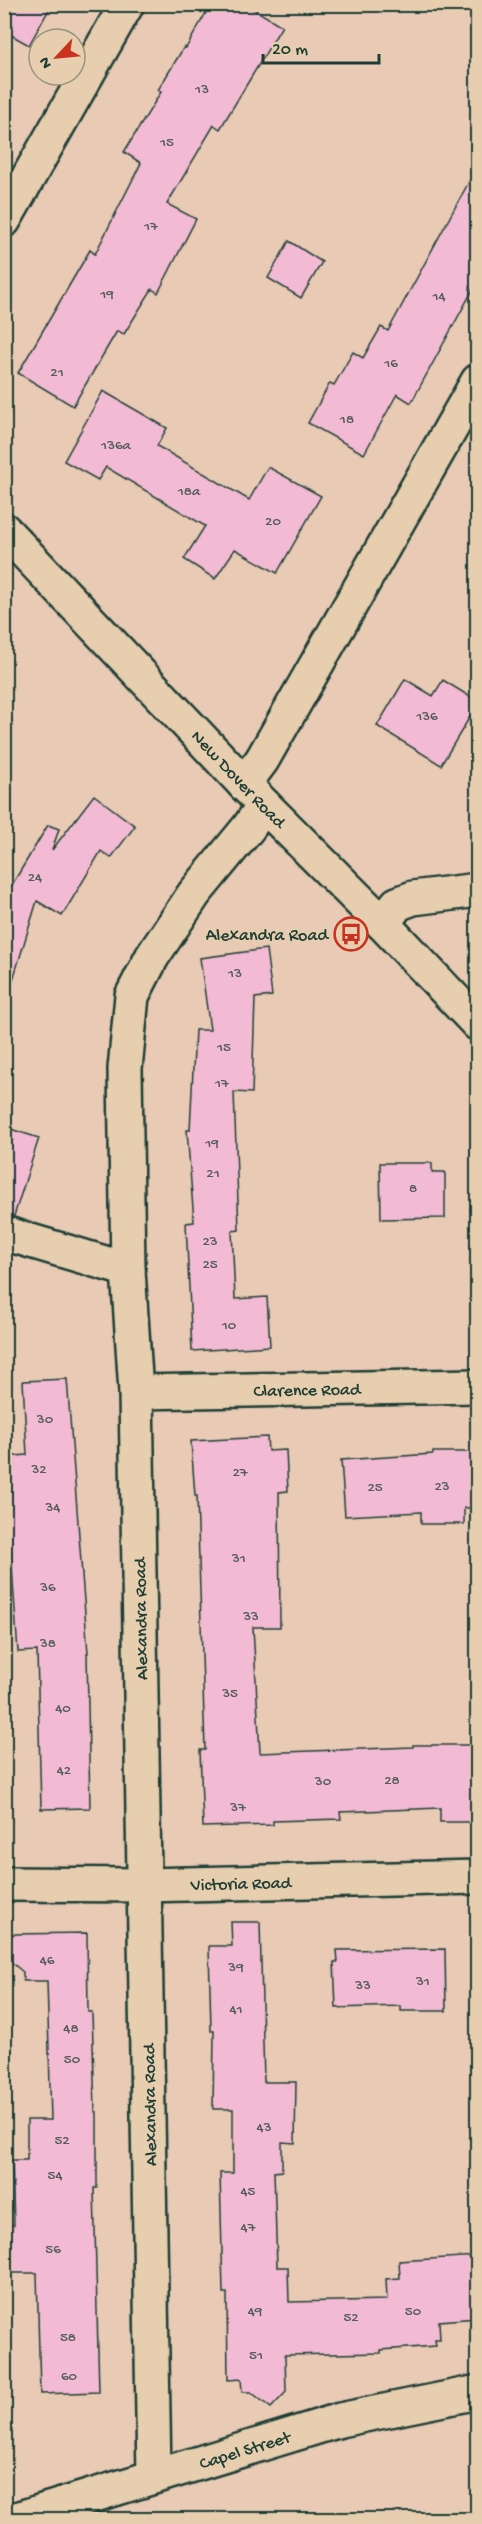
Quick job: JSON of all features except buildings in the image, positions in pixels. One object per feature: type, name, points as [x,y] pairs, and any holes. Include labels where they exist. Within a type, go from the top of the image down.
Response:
[{"type":"street","points":[[4,220],[127,4]]},
{"type":"street","name":"Alexandra Road","points":[[154,2476],[136,1392],[128,1270],[125,1069],[132,996],[152,957],[194,894],[249,827],[262,760],[477,381]]},
{"type":"street","name":"New Dover Road","points":[[4,530],[254,794],[383,924],[477,1024]]},
{"type":"street","points":[[383,924],[397,904],[413,898],[477,890]]},
{"type":"street","points":[[4,1233],[128,1270]]},
{"type":"street","name":"Clarence Road","points":[[136,1392],[477,1386]]},
{"type":"street","name":"Victoria Road","points":[[4,1884],[144,1885],[477,1877]]},
{"type":"street","name":"Capel Street","points":[[13,2520],[340,2420],[433,2399],[477,2392]]},
{"type":"place","name":"Alexandra Road","points":[[351,934]]}]
